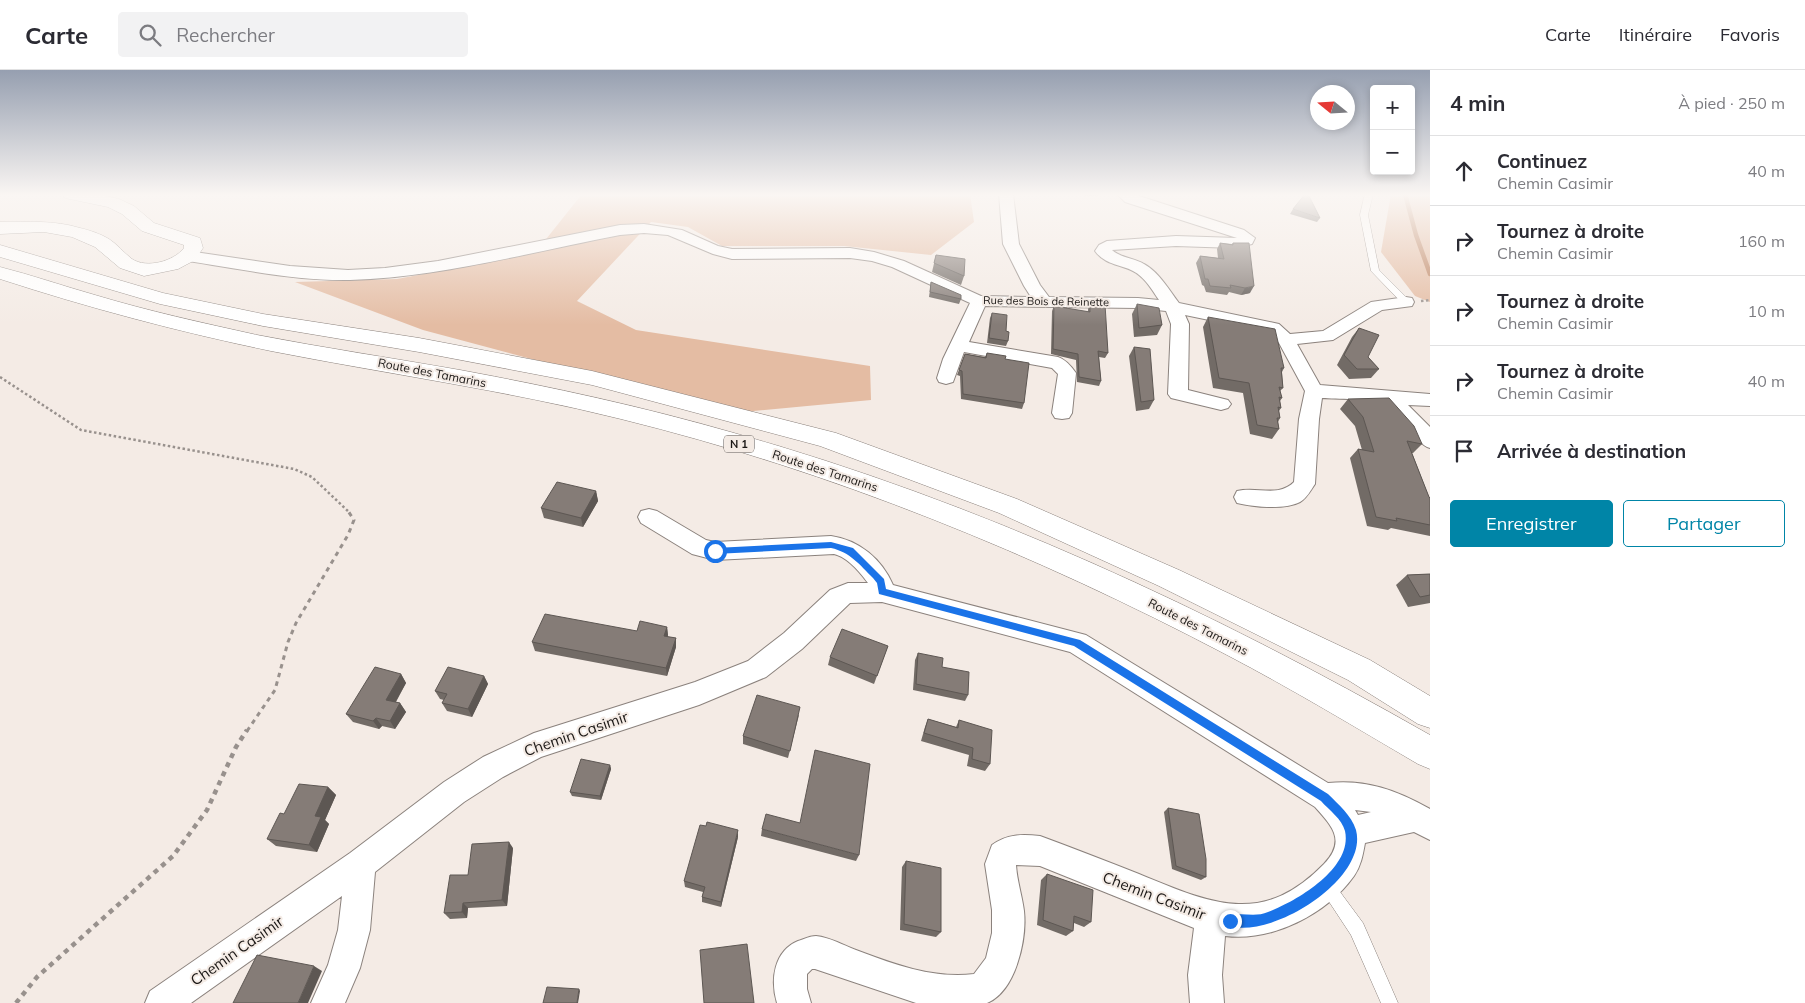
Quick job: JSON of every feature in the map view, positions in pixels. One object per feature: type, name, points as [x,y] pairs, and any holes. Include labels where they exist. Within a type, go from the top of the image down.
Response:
[{"type":"main road","points":[[89,238],[102,243],[127,264],[144,270],[171,265],[188,256],[194,248],[193,242],[180,238]]},
{"type":"main road","name":"Route des Tamarins","points":[[0,251],[160,298],[263,320],[419,345],[592,378],[827,439],[1008,506],[1169,578],[1359,670],[1430,712]]},
{"type":"main road","name":"Route des Tamarins","points":[[0,273],[128,312],[236,337],[407,367],[621,411],[818,466],[993,532],[1159,606],[1355,707],[1430,753]]},
{"type":"street","name":"Rue des Bois de Reinette","points":[[188,256],[290,271],[348,275],[385,273],[438,266],[582,238]]},
{"type":"street","name":"Rue des Bois de Reinette","points":[[688,238],[716,252],[732,254],[850,253],[874,257],[898,264],[954,291],[979,300],[1138,303],[1173,307],[1273,328],[1286,340]]},
{"type":"street","points":[[1010,238],[1011,244],[1032,286],[1044,302]]},
{"type":"street","points":[[1221,404],[1178,394],[1180,324],[1173,307],[1148,274],[1138,267],[1106,255],[1104,248],[1107,246],[1176,240],[1235,243],[1247,241],[1246,238]]},
{"type":"street","points":[[946,378],[979,300]]},
{"type":"street","points":[[1245,497],[1270,499],[1293,496],[1304,484],[1309,418],[1314,391],[1286,340],[1326,336],[1377,306],[1406,302]]},
{"type":"street","points":[[958,346],[1058,363],[1067,373],[1062,413]]},
{"type":"street","points":[[1314,391],[1430,400]]},
{"type":"street","points":[[1389,398],[1417,424],[1430,441]]},
{"type":"street","points":[[649,517],[700,548],[715,551],[831,545],[842,547],[850,550],[876,576],[881,582],[882,592]]},
{"type":"street","name":"Chemin Casimir","points":[[162,1003],[361,864],[454,792],[493,767],[534,746],[698,693],[757,669],[793,641],[838,597],[848,593],[882,592],[1077,643],[1325,798],[1345,818],[1350,831],[1351,843],[1346,862],[1326,884],[1307,899],[1268,918],[1250,922],[1211,918],[1040,851],[1014,849],[1006,853],[1001,859],[999,868],[1007,908],[1009,934],[1004,956],[996,975],[980,990],[956,992],[918,987],[826,955],[808,952],[793,965],[790,973],[789,982],[794,1003]]},
{"type":"street","points":[[1325,798],[1345,795],[1365,796],[1389,802],[1423,821]]},
{"type":"street","points":[[1350,831],[1423,821]]},
{"type":"street","points":[[328,1003],[344,968],[354,930],[361,864]]},
{"type":"street","points":[[1207,1003],[1205,975],[1211,918]]},
{"type":"lane","points":[[1368,238],[1375,271],[1406,302]]},
{"type":"lane","points":[[1326,884],[1357,930],[1390,1003]]},
{"type":"path","points":[[0,377],[81,430],[300,472],[312,477],[350,512],[354,520],[348,535],[296,623],[288,642],[275,690],[236,747],[206,810],[173,856],[37,977],[16,1003]]},
{"type":"shaded area","points":[[547,238],[636,238],[577,301],[636,330],[870,366],[871,400],[733,413],[423,330],[295,282],[397,279],[535,253]]},
{"type":"shaded area","points":[[707,238],[954,238],[931,255],[844,246],[722,246]]},
{"type":"shaded area","points":[[1383,238],[1430,238],[1430,302],[1415,296],[1381,252]]},
{"type":"building","points":[[1220,243],[1233,245],[1233,243],[1249,243],[1254,286],[1245,288],[1230,285],[1231,288],[1210,286],[1208,279],[1205,279],[1200,256],[1224,259]]},
{"type":"building","points":[[936,255],[965,259],[964,276],[934,263]]},
{"type":"building","points":[[931,282],[961,295],[961,299],[930,292]]},
{"type":"building","points":[[1090,304],[1105,304],[1108,353],[1098,351],[1101,381],[1079,377],[1078,354],[1053,349],[1054,306],[1090,312]]},
{"type":"building","points":[[1137,304],[1159,308],[1162,325],[1139,328]]},
{"type":"building","points":[[992,313],[1007,315],[1006,331],[1009,332],[1008,341],[989,338]]},
{"type":"building","points":[[1208,317],[1275,329],[1284,368],[1281,368],[1283,388],[1279,387],[1282,398],[1279,397],[1281,408],[1278,407],[1280,418],[1277,418],[1279,429],[1257,425],[1249,383],[1219,378]]},
{"type":"building","points":[[1359,328],[1379,335],[1368,357],[1379,369],[1357,369],[1344,355]]},
{"type":"building","points":[[1134,347],[1150,349],[1154,400],[1141,402]]},
{"type":"building","points":[[987,353],[1006,356],[1005,359],[1029,363],[1024,403],[963,394],[962,371],[959,370],[965,354],[986,358]]},
{"type":"building","points":[[1389,398],[1414,426],[1422,444],[1407,441],[1430,498],[1430,525],[1396,518],[1397,521],[1376,517],[1358,449],[1374,452],[1363,417],[1348,399]]},
{"type":"building","points":[[557,482],[596,491],[581,518],[541,508]]},
{"type":"building","points":[[1430,574],[1430,595],[1420,597],[1407,575]]},
{"type":"building","points":[[545,614],[637,631],[640,621],[667,627],[664,636],[676,638],[666,668],[532,642]]},
{"type":"building","points":[[842,629],[888,646],[877,676],[830,657]]},
{"type":"building","points":[[918,653],[943,658],[942,667],[969,672],[968,695],[916,684]]},
{"type":"building","points":[[375,667],[401,674],[386,700],[400,703],[390,721],[376,718],[373,721],[346,714]]},
{"type":"building","points":[[448,667],[484,676],[468,709],[442,703],[447,694],[435,691]]},
{"type":"building","points":[[757,695],[800,707],[790,751],[743,736]]},
{"type":"building","points":[[928,719],[958,728],[959,720],[992,730],[990,764],[972,759],[973,748],[924,733]]},
{"type":"building","points":[[815,750],[870,764],[859,855],[762,829],[766,814],[800,823]]},
{"type":"building","points":[[581,759],[610,765],[600,796],[570,792]]},
{"type":"building","points":[[299,784],[328,787],[315,816],[321,817],[309,845],[267,839],[280,813],[284,814]]},
{"type":"building","points":[[1168,808],[1199,814],[1206,859],[1206,877],[1176,866]]},
{"type":"building","points":[[707,822],[738,830],[721,902],[702,897],[705,887],[684,881],[700,825],[706,826]]},
{"type":"building","points":[[509,842],[502,900],[463,903],[462,912],[444,913],[450,875],[468,875],[472,844]]},
{"type":"building","points":[[906,861],[941,868],[941,932],[904,924]]},
{"type":"building","points":[[1047,874],[1093,890],[1091,922],[1074,916],[1073,931],[1043,920]]},
{"type":"building","points":[[747,944],[754,1003],[704,1003],[700,950]]},
{"type":"building","points":[[257,955],[314,966],[298,1003],[233,1003]]},
{"type":"building","points":[[547,987],[579,989],[577,1003],[543,1003]]},
{"type":"waterway","points":[[1417,238],[1430,274]]},
{"type":"route","points":[[715,551],[831,545],[850,550],[881,582],[882,592],[1077,643],[1325,798],[1345,818],[1350,831],[1351,843],[1346,862],[1326,884],[1307,899],[1268,918],[1250,922],[1230,921]]}]
